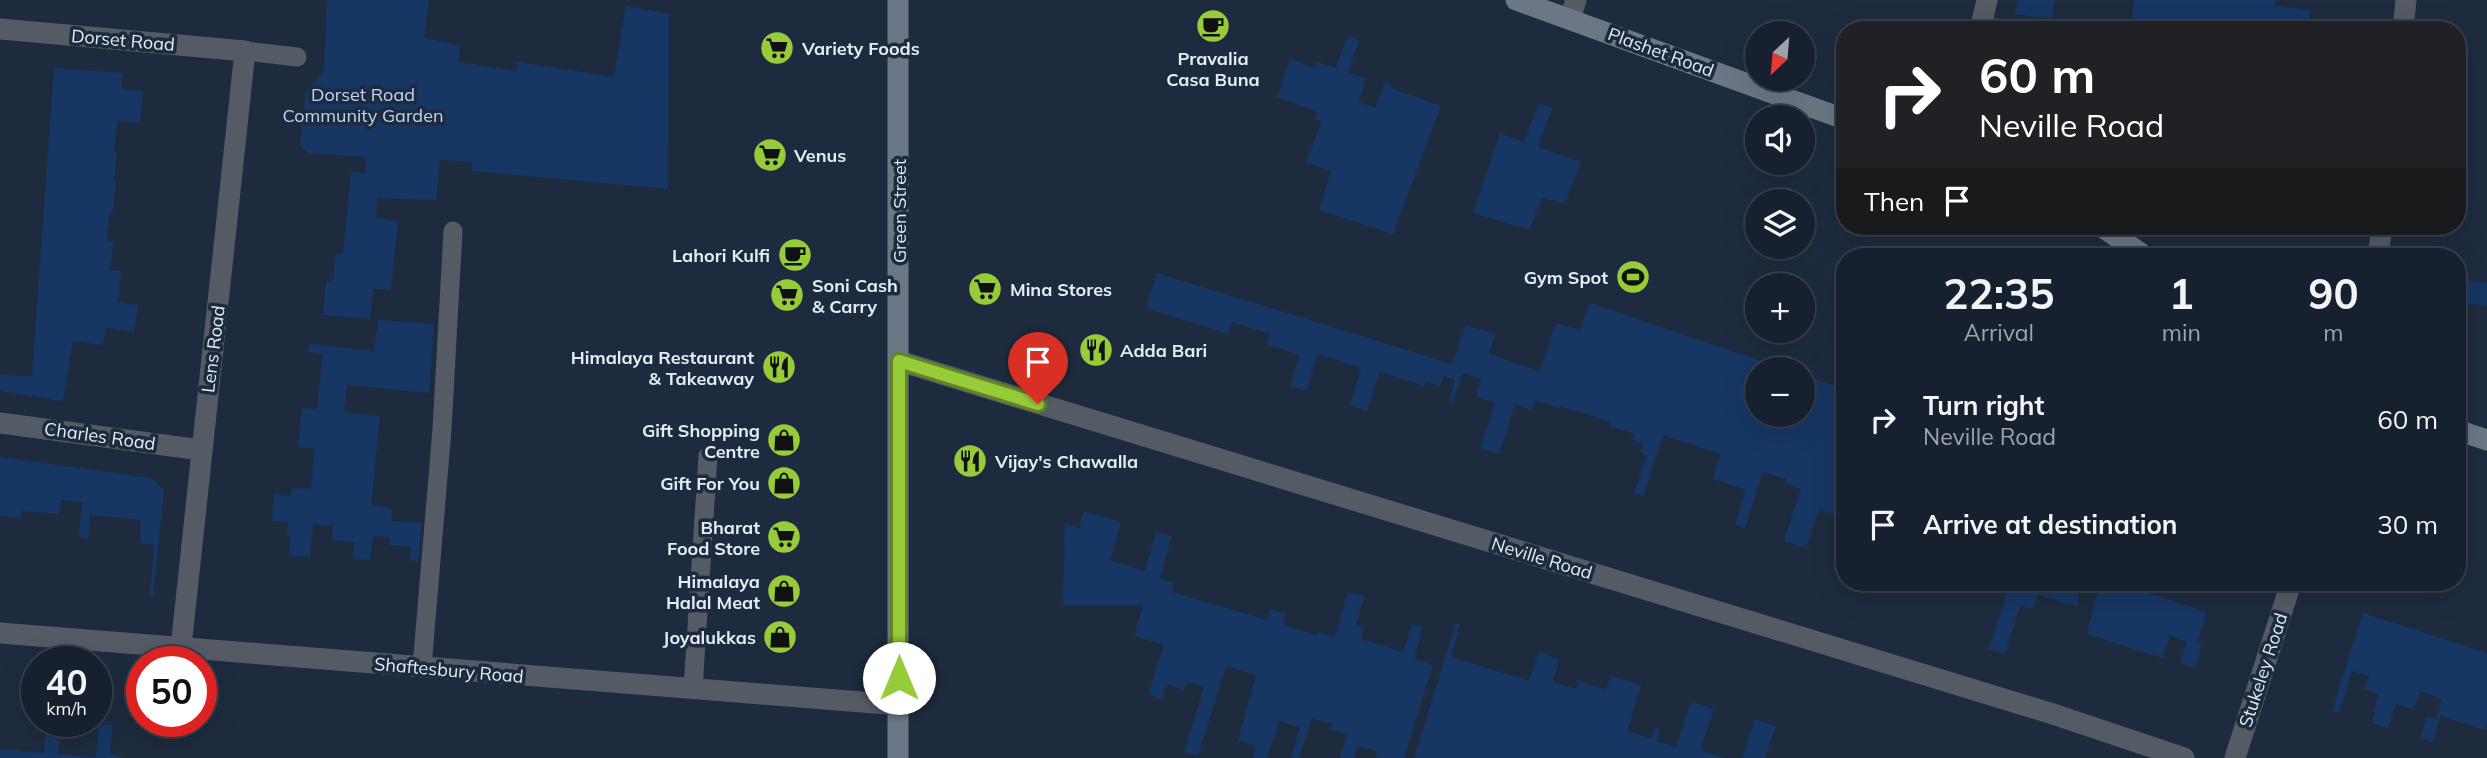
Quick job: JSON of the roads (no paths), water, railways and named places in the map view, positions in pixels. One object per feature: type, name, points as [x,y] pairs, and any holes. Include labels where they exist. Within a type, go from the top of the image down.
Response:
[{"type":"main road","name":"Green Street","points":[[898,0],[898,758]]},
{"type":"main road","name":"Plashet Road","points":[[1516,0],[1573,9],[1836,116]]},
{"type":"main road","points":[[2114,235],[2133,248]]},
{"type":"main road","points":[[2466,433],[2487,440]]},
{"type":"street","points":[[1982,21],[1987,0]]},
{"type":"street","points":[[2404,21],[2406,0]]},
{"type":"street","name":"Dorset Road","points":[[0,29],[245,51]]},
{"type":"street","name":"Lens Road","points":[[181,646],[245,51]]},
{"type":"street","name":"Neville Road","points":[[899,361],[2053,714],[2184,758]]},
{"type":"street","name":"Charles Road","points":[[0,423],[201,450]]},
{"type":"street","name":"Stukeley Road","points":[[2235,758],[2288,591]]},
{"type":"street","name":"Shaftesbury Road","points":[[0,633],[157,646]]},
{"type":"street","name":"Shaftesbury Road","points":[[217,651],[899,705]]},
{"type":"lane","points":[[245,51],[297,57]]},
{"type":"lane","points":[[422,667],[442,429],[453,231]]},
{"type":"lane","points":[[693,689],[708,456]]},
{"type":"place","name":"Pravalia Casa Buna","points":[[1213,26]]},
{"type":"place","name":"Variety Foods","points":[[777,48]]},
{"type":"place","name":"Venus","points":[[770,155]]},
{"type":"place","name":"Lahori Kulfi","points":[[795,255]]},
{"type":"place","name":"Gym Spot","points":[[1633,277]]},
{"type":"place","name":"Mina Stores","points":[[985,289]]},
{"type":"place","name":"Soni Cash & Carry","points":[[787,295]]},
{"type":"place","name":"Adda Bari","points":[[1096,350]]},
{"type":"place","name":"Himalaya Restaurant & Takeaway","points":[[779,367]]},
{"type":"place","name":"Gift Shopping Centre","points":[[784,440]]},
{"type":"place","name":"Vijay's Chawalla","points":[[970,461]]},
{"type":"place","name":"Gift For You","points":[[784,483]]},
{"type":"place","name":"Bharat Food Store","points":[[784,537]]},
{"type":"place","name":"Himalaya Halal Meat","points":[[784,591]]},
{"type":"place","name":"Joyalukkas","points":[[780,637]]},
{"type":"park label","name":"Dorset Road Community Garden","points":[[363,104]]}]
